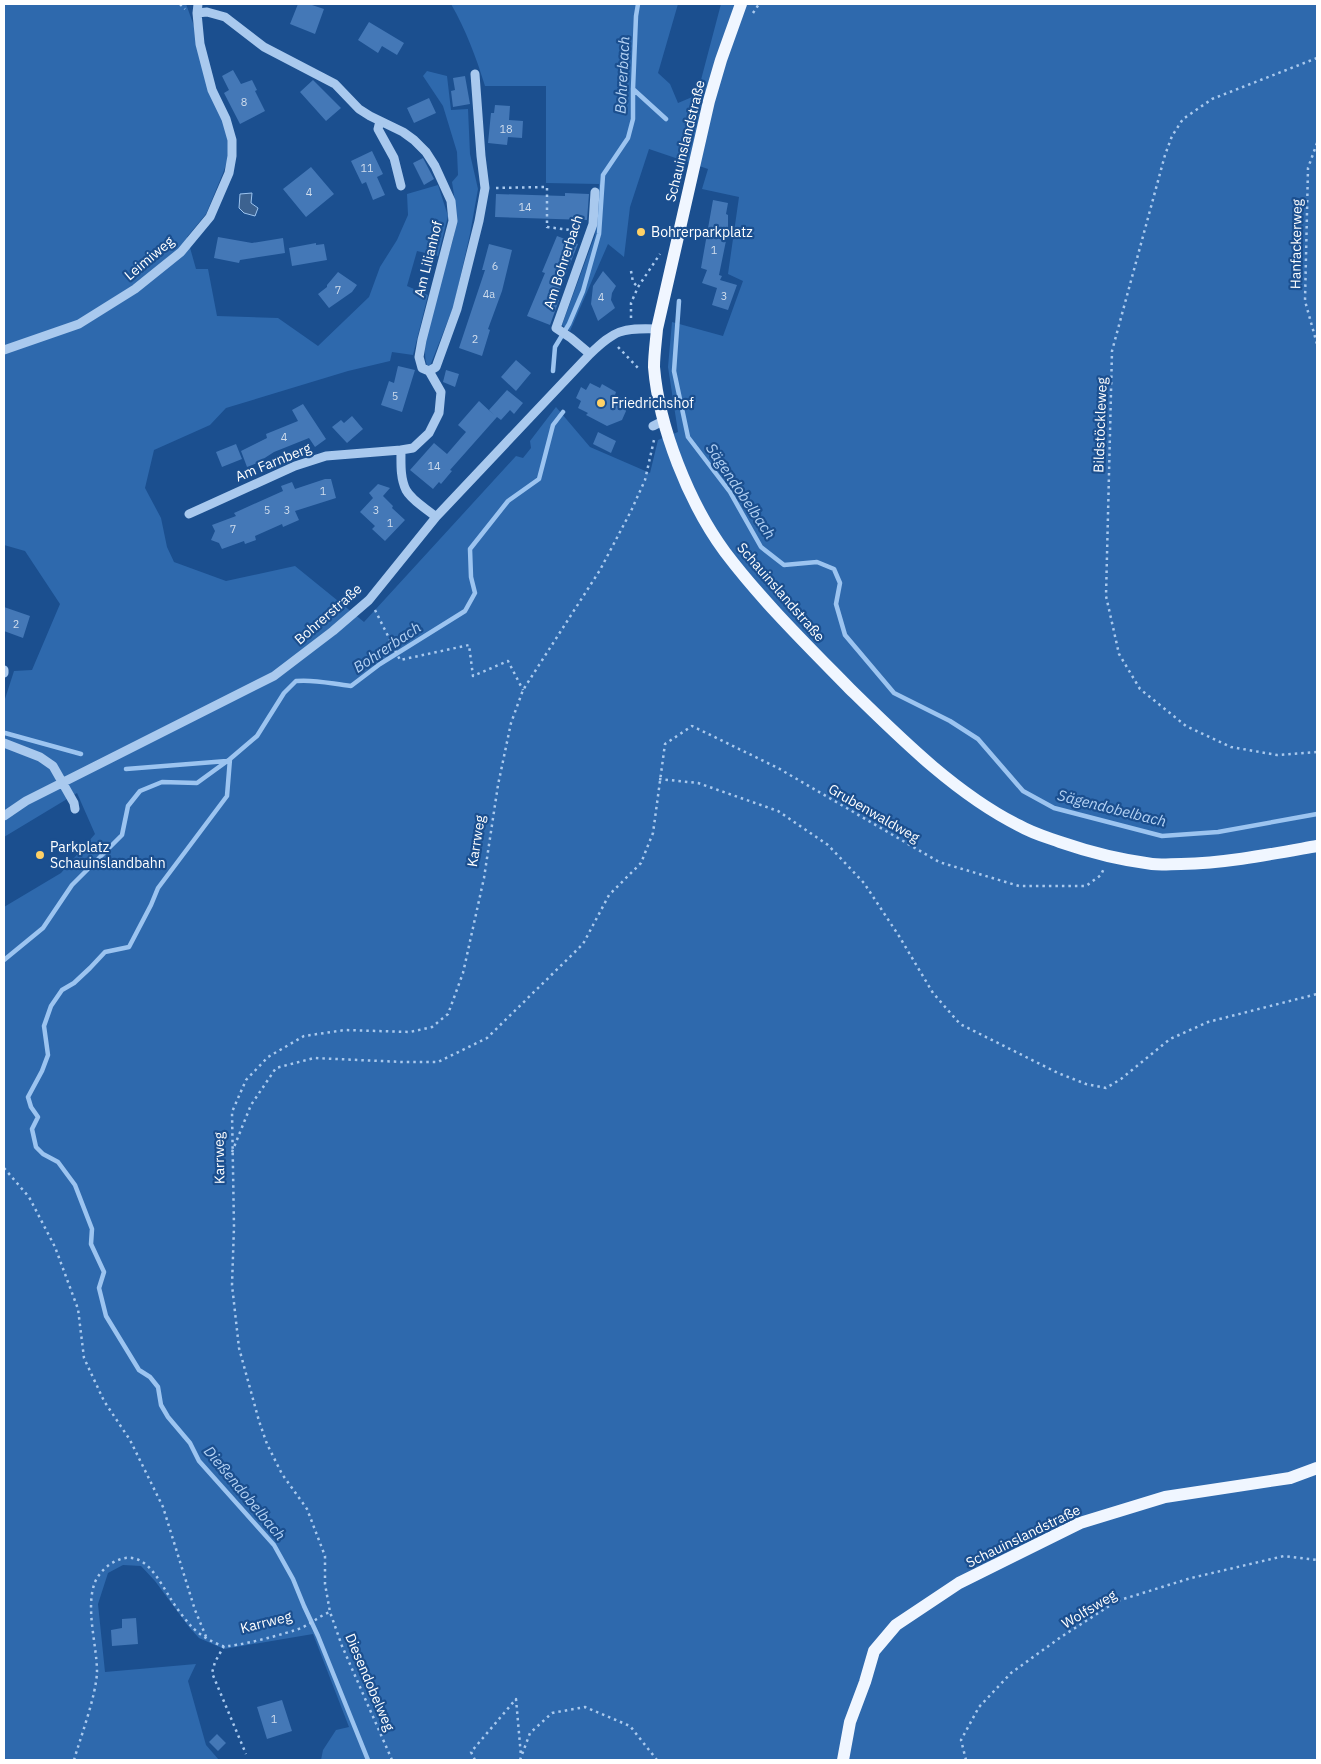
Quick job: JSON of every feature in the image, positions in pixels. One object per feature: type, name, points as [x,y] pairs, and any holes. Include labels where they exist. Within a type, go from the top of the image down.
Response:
[{"type":"main road","name":"Schauinslandstraße","points":[[741,4],[721,60],[709,102],[657,329],[654,366],[658,424],[704,518],[724,550],[762,597],[820,659],[882,720],[936,769],[977,800],[1020,826],[1061,842],[1108,856],[1154,864],[1206,864],[1317,846]]},
{"type":"main road","name":"Schauinslandstraße","points":[[844,1760],[850,1722],[874,1651],[896,1625],[959,1583],[1080,1523],[1165,1497],[1290,1478],[1317,1468]]},
{"type":"street","name":"Am Lilianhof","points":[[198,9],[224,17],[264,47],[335,84],[359,109],[403,132],[426,152],[446,186],[451,200],[453,221],[430,306],[419,357],[422,368],[429,372],[441,392],[439,413],[429,433],[413,448],[400,450]]},
{"type":"street","name":"Leimiweg","points":[[4,350],[79,324],[135,289],[181,252],[210,217],[228,173],[232,156],[232,140],[226,119],[212,90],[200,44],[198,9]]},
{"type":"street","points":[[429,372],[436,367],[457,309],[479,221],[485,188],[480,156],[475,74]]},
{"type":"street","points":[[380,121],[378,129],[394,158],[401,186]]},
{"type":"street","name":"Am Bohrerbach","points":[[590,354],[556,328],[593,224],[595,192]]},
{"type":"street","name":"Bohrerstraße","points":[[4,816],[26,801],[274,676],[333,632],[369,600],[436,517],[608,337],[620,331],[657,329]]},
{"type":"street","points":[[400,450],[402,476],[406,490],[436,517]]},
{"type":"street","name":"Am Farnberg","points":[[189,514],[295,466],[326,456],[400,450]]},
{"type":"street","points":[[4,743],[40,757],[53,766],[64,783],[75,809]]},
{"type":"path","name":"Bildstöckleweg","points":[[1317,58],[1212,99],[1183,119],[1172,136],[1165,155],[1112,351],[1106,587],[1106,596],[1119,654],[1140,689],[1186,726],[1231,747],[1277,755],[1317,752]]},
{"type":"path","name":"Hanfackerweg","points":[[1317,143],[1308,168],[1305,300],[1317,344]]},
{"type":"path","points":[[485,188],[548,187],[547,227],[590,232]]},
{"type":"path","points":[[631,330],[631,303],[638,287],[660,254],[673,255]]},
{"type":"path","points":[[631,271],[633,282],[638,287]]},
{"type":"path","points":[[608,337],[648,377],[656,376]]},
{"type":"path","name":"Karrweg","points":[[224,1646],[260,1640],[300,1629],[330,1612],[325,1584],[325,1556],[307,1509],[282,1474],[267,1444],[239,1348],[232,1285],[234,1207],[232,1112],[246,1080],[268,1057],[304,1036],[345,1030],[410,1032],[432,1028],[448,1014],[463,972],[484,878],[498,785],[510,723],[523,690],[600,570],[631,511],[647,472],[658,424]]},
{"type":"path","points":[[369,600],[400,660],[469,645],[473,676],[508,661],[523,690]]},
{"type":"path","name":"Grubenwaldweg","points":[[659,779],[665,744],[692,726],[778,768],[938,862],[1019,886],[1086,886],[1100,875],[1108,856]]},
{"type":"path","points":[[232,1154],[251,1105],[276,1068],[314,1058],[438,1062],[486,1038],[583,944],[609,894],[641,863],[653,834],[659,779],[698,783],[778,811],[828,845],[864,883],[933,993],[960,1024],[1058,1073],[1086,1084],[1106,1088],[1121,1079],[1170,1039],[1208,1022],[1317,994]]},
{"type":"path","points":[[4,1168],[29,1197],[55,1247],[78,1309],[84,1358],[104,1401],[130,1440],[163,1507],[207,1639]]},
{"type":"path","name":"Wolfsweg","points":[[966,1760],[961,1740],[979,1707],[1011,1672],[1117,1601],[1192,1578],[1284,1556],[1317,1560]]},
{"type":"path","points":[[74,1760],[92,1699],[97,1674],[91,1608],[95,1583],[103,1569],[121,1558],[142,1561],[153,1571],[192,1628],[207,1639],[224,1646],[212,1672],[246,1754]]},
{"type":"path","name":"Diesendobelweg","points":[[330,1612],[342,1646],[392,1760]]},
{"type":"path","points":[[475,1760],[471,1752],[516,1699],[521,1760]]},
{"type":"path","points":[[521,1760],[530,1733],[552,1713],[585,1707],[630,1726],[657,1760]]},
{"type":"shaded area","points":[[4,4],[186,4],[228,139],[229,156],[206,214],[187,237],[196,269],[208,269],[217,316],[278,318],[318,346],[369,297],[380,267],[397,240],[408,215],[407,194],[438,185],[448,216],[438,256],[417,251],[407,286],[428,295],[413,355],[392,352],[390,361],[348,371],[226,408],[210,425],[154,450],[145,488],[161,518],[167,547],[174,562],[226,581],[295,566],[364,622],[516,456],[523,458],[531,448],[530,441],[556,407],[590,447],[650,473],[658,440],[678,432],[668,367],[672,322],[723,336],[743,281],[728,274],[739,197],[702,189],[708,169],[649,149],[630,207],[624,257],[608,244],[570,331],[562,325],[595,235],[599,184],[546,183],[546,86],[485,86],[470,44],[451,4],[678,4],[658,73],[670,84],[678,103],[697,95],[721,4],[1317,4],[1317,1760],[321,1760],[323,1750],[336,1730],[349,1727],[313,1634],[224,1649],[199,1638],[141,1566],[123,1565],[108,1573],[98,1604],[105,1672],[196,1664],[188,1681],[206,1745],[219,1760],[4,1760],[4,907],[61,873],[95,834],[77,793],[4,837],[4,702],[14,671],[32,670],[60,604],[25,551],[4,545]]},
{"type":"shaded area","points":[[427,71],[447,76],[451,110],[468,109],[470,154],[478,189],[454,305],[430,366],[427,365],[425,354],[426,338],[434,302],[454,235],[456,215],[452,182],[458,175],[457,152],[443,106],[423,76]]},
{"type":"shaded area","points":[[252,193],[251,203],[258,208],[255,216],[244,213],[239,208],[240,194]]},
{"type":"building","points":[[298,4],[309,4],[324,9],[315,34],[290,24]]},
{"type":"building","points":[[369,22],[404,43],[397,55],[382,46],[378,53],[358,40]]},
{"type":"building","points":[[233,70],[241,84],[252,80],[265,111],[240,124],[224,93],[229,90],[222,76]]},
{"type":"building","points":[[465,76],[470,104],[453,107],[451,91],[455,90],[453,78]]},
{"type":"building","points":[[313,80],[341,108],[326,121],[300,92]]},
{"type":"building","points":[[429,98],[436,113],[414,123],[407,108]]},
{"type":"building","points":[[495,105],[510,106],[509,120],[523,121],[522,138],[508,137],[507,145],[488,143],[491,113],[494,113]]},
{"type":"building","points":[[372,151],[383,174],[377,177],[385,195],[373,200],[366,182],[362,184],[351,161]]},
{"type":"building","points":[[423,158],[434,179],[424,185],[413,163]]},
{"type":"building","points":[[311,167],[334,194],[306,217],[283,189]]},
{"type":"building","points":[[565,193],[589,194],[587,220],[495,217],[496,194],[565,196]]},
{"type":"building","points":[[713,200],[728,203],[726,214],[728,215],[728,231],[719,275],[722,276],[720,280],[737,285],[728,310],[712,305],[717,288],[702,283],[707,270],[701,268]]},
{"type":"building","points":[[557,236],[578,244],[556,299],[559,300],[550,325],[527,316],[545,273],[542,272]]},
{"type":"building","points":[[218,237],[252,243],[283,238],[285,253],[240,260],[239,263],[214,258]]},
{"type":"building","points":[[316,243],[316,245],[324,244],[327,260],[292,266],[289,248]]},
{"type":"building","points":[[489,244],[512,250],[502,291],[488,329],[490,330],[482,356],[459,348],[485,270],[482,270]]},
{"type":"building","points":[[603,271],[616,286],[611,300],[615,308],[598,321],[591,304],[593,286]]},
{"type":"building","points":[[338,272],[357,285],[352,292],[329,308],[318,294],[327,287]]},
{"type":"building","points":[[516,360],[531,373],[516,391],[501,377]]},
{"type":"building","points":[[398,366],[415,370],[402,412],[381,405],[389,381],[394,383]]},
{"type":"building","points":[[446,370],[459,374],[455,387],[443,382]]},
{"type":"building","name":"Friedrichshof","points":[[590,383],[600,388],[602,384],[616,392],[615,395],[623,399],[626,411],[622,420],[607,426],[586,415],[588,413],[578,408],[581,401],[576,398],[581,387],[586,390]]},
{"type":"building","points":[[507,390],[523,403],[514,414],[510,410],[501,420],[497,417],[450,470],[452,471],[441,484],[439,482],[433,489],[410,470],[434,443],[447,454],[466,432],[458,425],[479,401],[494,415],[489,410]]},
{"type":"building","points":[[303,404],[326,439],[315,447],[309,438],[274,452],[247,467],[241,451],[267,438],[266,434],[298,421],[292,410]]},
{"type":"building","points":[[352,416],[363,429],[347,443],[332,427],[341,420],[344,423]]},
{"type":"building","points":[[598,432],[616,441],[611,453],[593,444]]},
{"type":"building","points":[[236,444],[242,459],[222,467],[216,452]]},
{"type":"building","points":[[325,479],[331,479],[336,498],[295,511],[299,520],[283,527],[282,524],[255,536],[256,540],[245,544],[244,541],[222,549],[219,543],[211,540],[215,531],[212,525],[236,516],[234,513],[283,491],[281,486],[292,482],[295,489]]},
{"type":"building","points":[[378,484],[390,488],[383,496],[405,520],[385,541],[372,529],[375,526],[360,512],[373,498],[369,493]]},
{"type":"building","points":[[4,607],[30,616],[23,638],[4,631]]},
{"type":"building","points":[[136,1618],[138,1644],[112,1646],[111,1630],[122,1628],[122,1619]]},
{"type":"building","points":[[282,1700],[292,1731],[267,1739],[257,1707]]},
{"type":"building","points":[[217,1734],[226,1743],[218,1751],[209,1742]]},
{"type":"waterway","name":"Bohrerbach","points":[[553,371],[555,347],[569,324],[583,291],[599,234],[603,175],[628,138],[633,119],[638,4]]},
{"type":"waterway","name":"Sägendobelbach","points":[[633,89],[666,119]]},
{"type":"waterway","name":"Sägendobelbach","points":[[679,301],[674,371],[688,437],[730,492],[761,547],[784,565],[817,562],[834,569],[840,583],[836,604],[845,635],[894,693],[950,721],[978,739],[1023,791],[1054,808],[1162,836],[1218,832],[1317,814]]},
{"type":"waterway","name":"Bohrerbach","points":[[4,960],[43,928],[72,885],[122,835],[128,806],[140,791],[162,782],[197,783],[257,736],[284,693],[296,681],[317,681],[351,686],[380,664],[465,611],[475,593],[471,577],[470,549],[508,501],[539,479],[553,425],[563,412]]},
{"type":"waterway","points":[[5,733],[81,754]]},
{"type":"waterway","name":"Dießendobelbach","points":[[230,759],[227,796],[158,888],[129,947],[105,952],[74,983],[62,990],[51,1006],[44,1026],[48,1055],[28,1097],[31,1107],[38,1117],[32,1129],[36,1147],[43,1154],[58,1162],[75,1185],[92,1229],[91,1244],[104,1272],[99,1288],[106,1316],[139,1370],[150,1377],[158,1387],[161,1405],[168,1417],[190,1443],[199,1461],[274,1545],[293,1579],[318,1636],[368,1760]]},
{"type":"waterway","points":[[126,769],[227,761]]},
{"type":"place","name":"Bohrerparkplatz","points":[[641,232]]},
{"type":"place","name":"Friedrichshof","points":[[601,403]]},
{"type":"place","name":"Parkplatz Schauinslandbahn","points":[[40,855]]}]
